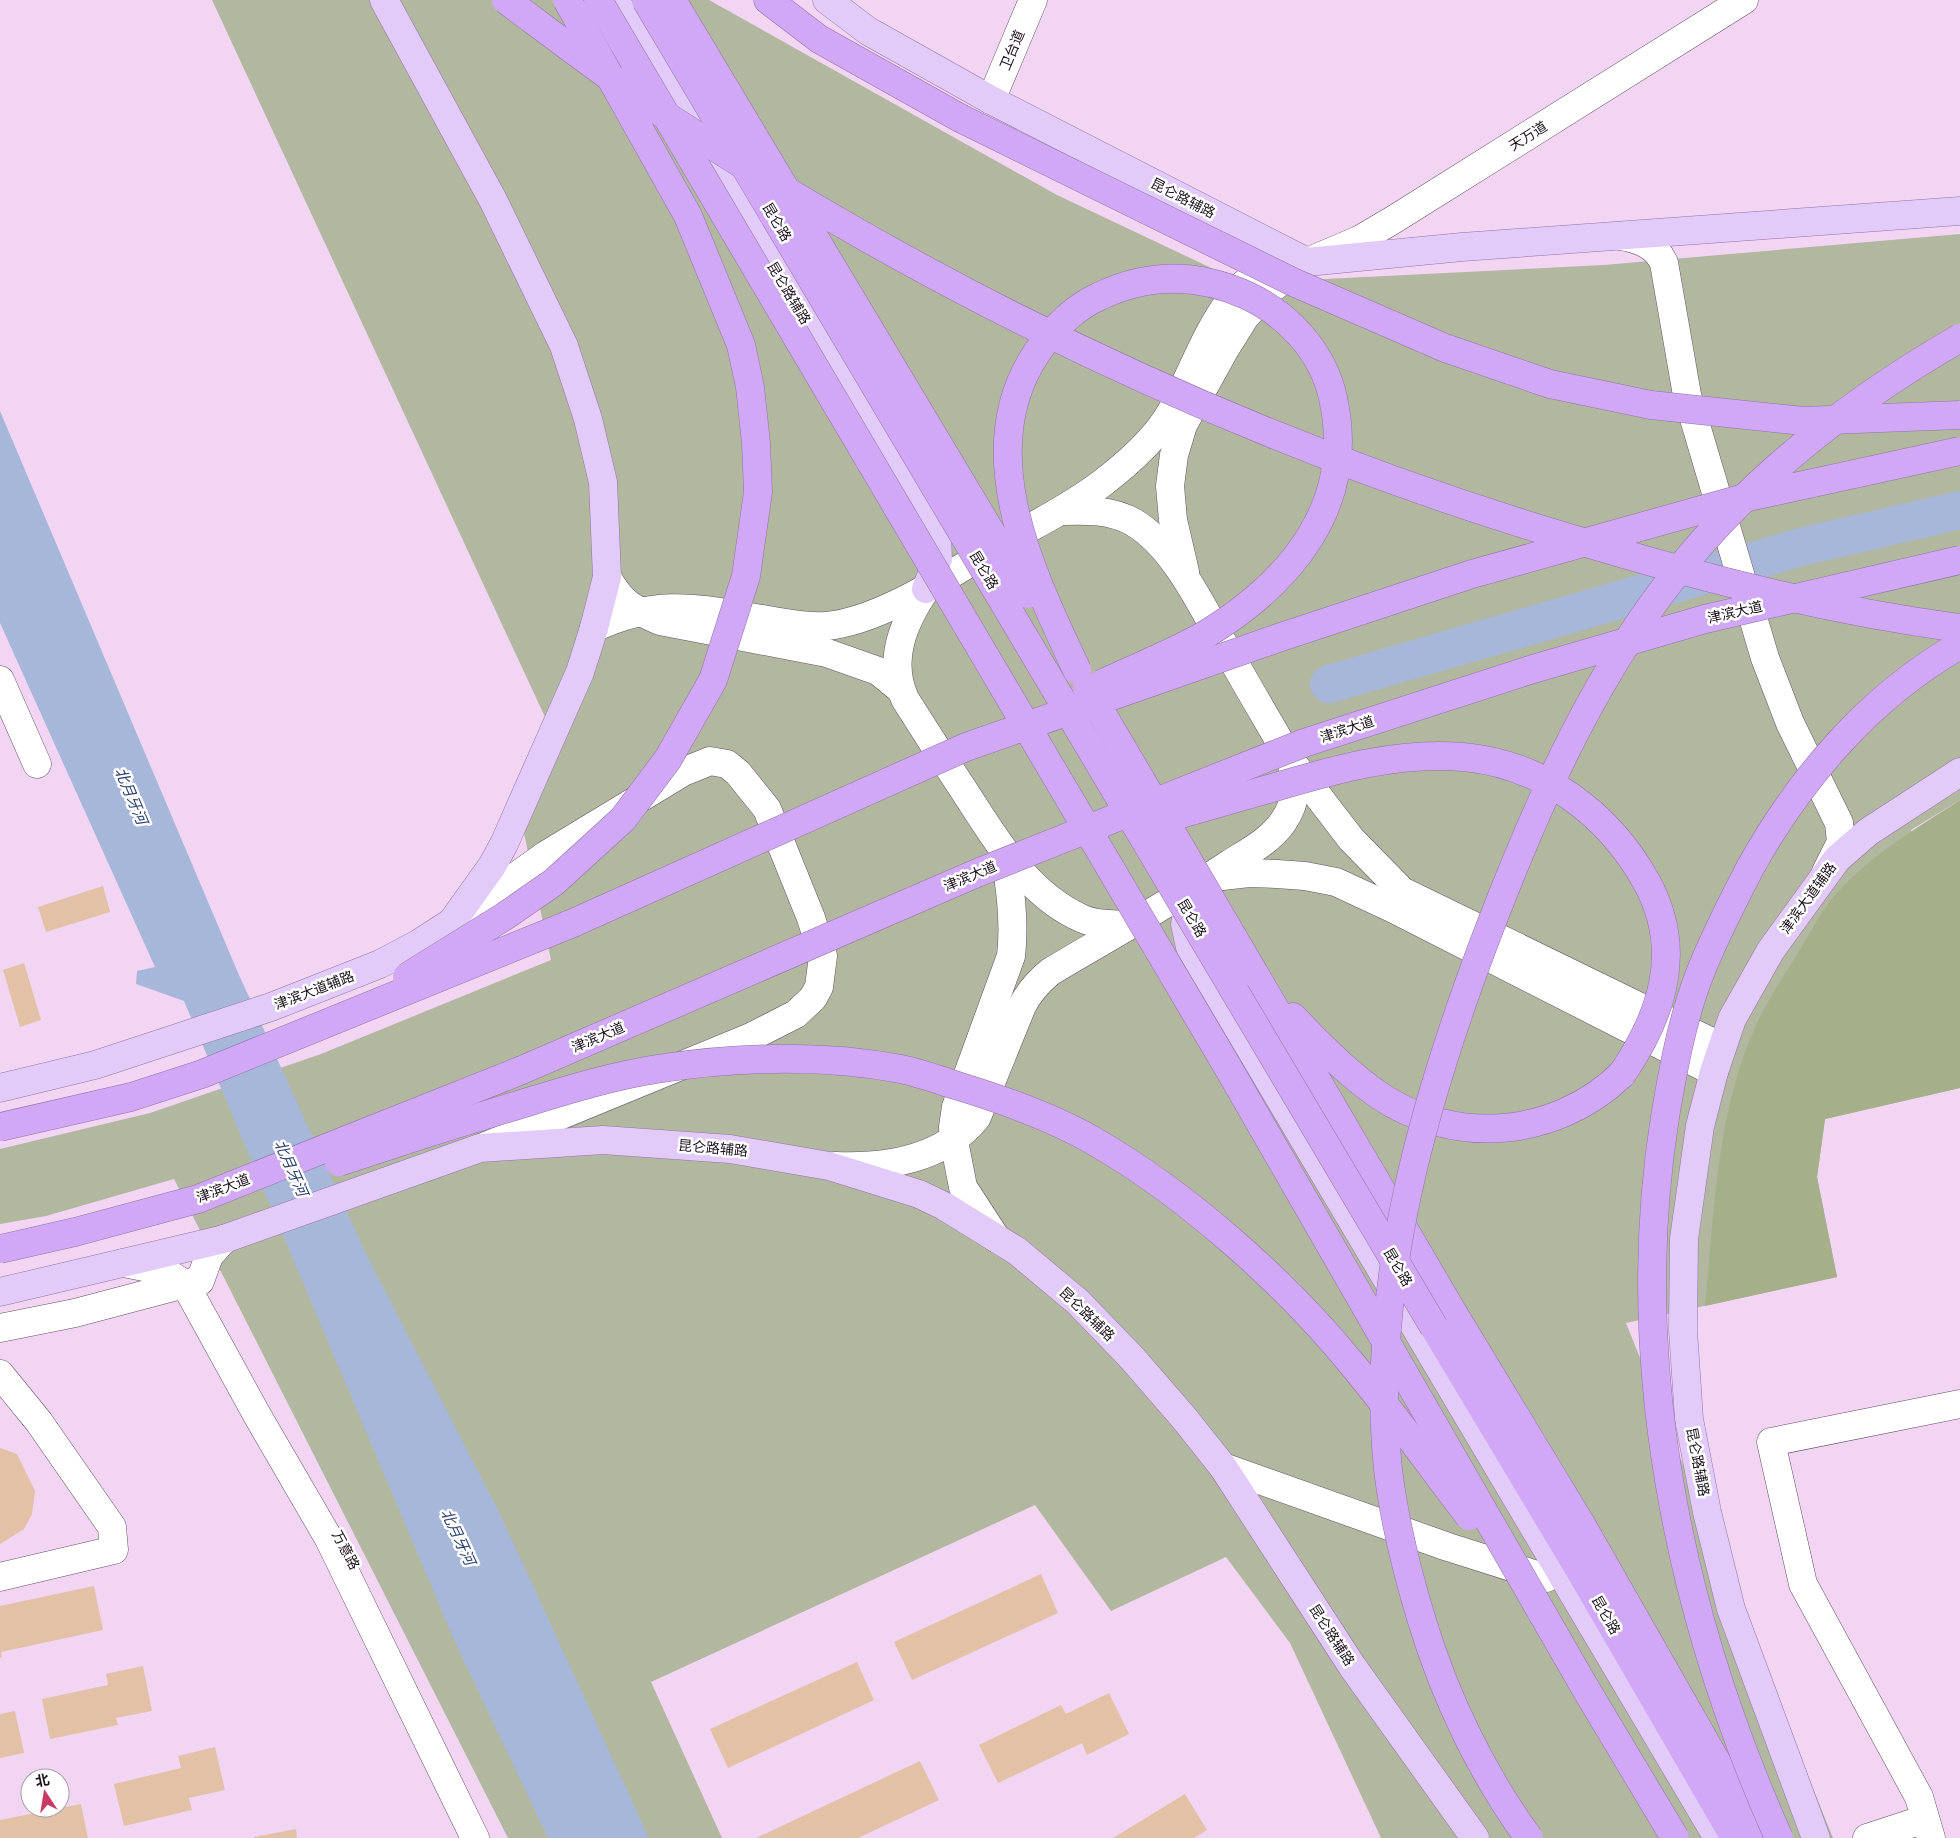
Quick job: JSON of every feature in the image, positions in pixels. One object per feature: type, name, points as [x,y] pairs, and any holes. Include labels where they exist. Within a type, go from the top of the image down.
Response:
[{"type":"highway","points":[[506,0],[586,60],[693,133],[764,177],[954,287],[1140,377],[1283,438],[1418,490],[1543,531],[1699,576],[1791,598],[1901,620],[1960,628]]},
{"type":"highway","points":[[324,1026],[506,916],[554,882],[622,819],[668,759],[713,680],[746,576],[758,492],[756,443],[750,387],[741,345],[688,216],[567,0]]},
{"type":"highway","points":[[598,0],[1230,1071],[1587,1691],[1675,1838]]},
{"type":"highway","name":"昆仑路","points":[[646,0],[1582,1574],[1736,1838]]},
{"type":"highway","points":[[672,0],[1024,588],[1077,670],[1447,1302],[1581,1524],[1760,1838]]},
{"type":"highway","points":[[768,0],[819,40],[960,118],[1293,282],[1445,348],[1550,384],[1651,404],[1803,421],[1960,416]]},
{"type":"highway","points":[[0,1128],[131,1096],[202,1074],[324,1026],[573,924],[966,747],[1202,636],[1242,609],[1278,579],[1297,558],[1328,504],[1335,480],[1340,446],[1337,416],[1331,392],[1317,358],[1300,333],[1288,321],[1246,295],[1187,278],[1159,278],[1138,281],[1115,288],[1074,310],[1060,323],[1030,363],[1019,388],[1010,430],[1008,457],[1011,486],[1023,544],[1035,579],[1077,670]]},
{"type":"highway","points":[[1529,1838],[1508,1806],[1468,1735],[1442,1677],[1428,1639],[1405,1560],[1388,1470],[1385,1366],[1393,1274],[1408,1195],[1438,1078],[1470,981],[1521,847],[1578,725],[1618,656],[1665,588],[1731,511],[1806,443],[1887,382],[1960,338]]},
{"type":"highway","points":[[966,747],[1281,637],[1472,574],[1744,498],[1960,451]]},
{"type":"highway","name":"津滨大道","points":[[0,1249],[75,1232],[198,1199],[522,1070],[977,872],[1304,743],[1417,706],[1705,618],[1960,560]]},
{"type":"highway","points":[[1779,1838],[1739,1742],[1712,1655],[1687,1573],[1672,1490],[1654,1365],[1652,1234],[1658,1160],[1670,1083],[1698,978],[1733,901],[1764,844],[1792,800],[1822,760],[1854,728],[1929,663],[1960,645]]},
{"type":"highway","points":[[977,872],[1325,773],[1379,761],[1436,756],[1464,757],[1494,762],[1529,773],[1565,792],[1588,807],[1604,823],[1631,856],[1651,890],[1661,921],[1667,960],[1663,988],[1650,1028],[1622,1074],[1607,1088],[1591,1100],[1560,1116],[1523,1127],[1481,1129],[1447,1124],[1410,1112],[1377,1094],[1323,1049],[1254,973]]},
{"type":"highway","points":[[198,1199],[287,1180],[418,1135],[561,1092],[655,1069],[758,1060],[856,1063],[903,1069],[1007,1101],[1090,1139],[1133,1165],[1215,1228],[1289,1295],[1351,1362],[1438,1474],[1492,1546],[1587,1691]]},
{"type":"main road","points":[[384,0],[493,200],[564,346],[588,419],[603,482],[607,578],[580,672],[504,844],[492,866],[452,922]]},
{"type":"main road","name":"昆仑路辅路","points":[[615,0],[665,87],[937,536],[938,559],[926,589]]},
{"type":"main road","name":"昆仑路辅路","points":[[628,0],[940,523],[952,536],[975,545],[1004,543]]},
{"type":"main road","name":"昆仑路辅路","points":[[826,0],[868,32],[991,100],[1307,262]]},
{"type":"main road","points":[[1307,262],[1462,247],[1699,232],[1960,211]]},
{"type":"main road","name":"津滨大道辅路","points":[[1718,1059],[1732,1019],[1771,950],[1825,874],[1849,848],[1885,820],[1960,772]]},
{"type":"main road","points":[[1210,877],[1196,893],[1186,915],[1187,936],[1190,947],[1718,1838]]},
{"type":"main road","name":"津滨大道辅路","points":[[0,1088],[94,1065],[272,1007],[380,964],[418,944],[452,922]]},
{"type":"main road","points":[[1128,924],[1160,936],[1178,954],[1699,1838]]},
{"type":"main road","name":"昆仑路辅路","points":[[1718,1059],[1700,1126],[1684,1239],[1683,1330],[1689,1419],[1707,1512],[1731,1609],[1816,1838]]},
{"type":"main road","name":"昆仑路辅路","points":[[480,1148],[604,1140],[730,1148],[829,1166],[919,1194],[944,1206],[1017,1252],[1078,1302],[1152,1380],[1223,1467],[1352,1666],[1475,1838]]},
{"type":"main road","points":[[0,1292],[224,1239],[353,1195],[480,1148]]},
{"type":"street","name":"卫台道","points":[[991,100],[1033,0]]},
{"type":"street","name":"天万道","points":[[1307,262],[1359,240],[1393,220],[1744,0]]},
{"type":"street","points":[[1699,232],[1666,244],[1660,252],[1658,273],[1674,378],[1688,434],[1718,519],[1742,599],[1775,688],[1839,823],[1841,842],[1825,874]]},
{"type":"street","points":[[1620,236],[1643,242],[1660,252]]},
{"type":"street","points":[[594,628],[638,611],[671,607],[696,609],[802,626],[826,626],[870,614],[926,589],[1063,511],[1103,483],[1148,442],[1170,413],[1225,308],[1249,278],[1272,265],[1307,262]]},
{"type":"street","points":[[1188,583],[1173,520],[1170,486],[1174,455],[1183,425],[1245,317],[1271,289],[1307,262]]},
{"type":"street","points":[[1063,511],[1087,510],[1112,514],[1132,521],[1150,534],[1188,583],[1291,761],[1351,839],[1402,891],[1718,1059]]},
{"type":"street","points":[[607,578],[618,597],[638,611],[660,621],[827,654],[878,671],[900,689],[1005,854],[1044,894],[1063,909],[1084,920],[1103,924],[1128,924]]},
{"type":"street","points":[[900,689],[898,662],[900,637],[908,616],[926,589]]},
{"type":"street","points":[[0,680],[37,764]]},
{"type":"street","points":[[452,922],[546,854],[683,772],[710,761],[727,764],[732,768],[754,791],[767,809],[811,918],[823,956],[820,987],[813,998],[796,1014],[751,1037],[480,1148]]},
{"type":"street","points":[[829,1166],[860,1167],[911,1158],[941,1148],[954,1141],[967,1130],[977,1117],[1022,1006],[1030,992],[1050,972],[1128,924],[1154,912],[1260,844],[1282,824],[1290,809],[1296,792],[1291,761]]},
{"type":"street","points":[[1839,823],[1856,828],[1885,820]]},
{"type":"street","points":[[996,1238],[963,1187],[953,1127],[956,1108],[1011,956],[1014,936],[1005,854]]},
{"type":"street","points":[[1210,877],[1249,873],[1277,874],[1305,876],[1336,882],[1718,1059]]},
{"type":"street","points":[[0,1328],[75,1313],[192,1282],[209,1256],[224,1239]]},
{"type":"street","points":[[124,1263],[164,1271],[192,1282]]},
{"type":"street","name":"万意路","points":[[192,1282],[257,1416],[329,1539],[475,1838]]},
{"type":"street","name":"万意路","points":[[192,1282],[360,1575],[490,1838]]},
{"type":"street","points":[[0,1374],[39,1422],[112,1527],[114,1550],[0,1577]]},
{"type":"street","points":[[1867,1838],[1928,1828],[1918,1797],[1803,1584],[1771,1442],[1960,1404]]},
{"type":"street","points":[[1223,1467],[1448,1547],[1546,1578]]},
{"type":"green space","points":[[212,0],[709,0],[1057,195],[1243,283],[1604,265],[1960,234],[1960,800],[1911,830],[1960,1088],[1825,1119],[1817,1177],[1837,1277],[1626,1323],[1833,1838],[1381,1838],[1290,1643],[1226,1557],[1111,1611],[1035,1505],[651,1682],[722,1838],[508,1838],[174,1179],[46,1216],[0,1224],[0,1149],[150,1113],[321,1054],[551,960],[524,833],[558,745]]},
{"type":"green space","points":[[1960,800],[1960,1088],[1825,1119],[1817,1177],[1837,1277],[1705,1306],[1714,1202],[1724,1132],[1731,1098],[1741,1065],[1758,1022],[1818,918],[1845,884],[1892,845]]},
{"type":"water","name":"北月牙河","points":[[0,411],[239,975],[365,1252],[499,1512],[649,1838],[548,1838],[455,1642],[184,1001],[136,984],[137,971],[155,967],[0,623]]},
{"type":"building","points":[[103,886],[110,912],[46,932],[38,907]]},
{"type":"building","points":[[24,963],[41,1020],[20,1027],[3,970]]},
{"type":"building","points":[[0,1448],[17,1454],[35,1491],[32,1514],[24,1529],[0,1544]]},
{"type":"building","points":[[1041,1574],[1058,1613],[912,1680],[894,1642]]},
{"type":"building","points":[[94,1586],[103,1630],[1,1652],[2,1657],[0,1658],[0,1606]]},
{"type":"building","points":[[857,1662],[874,1700],[728,1768],[710,1729]]},
{"type":"building","points":[[143,1666],[152,1711],[116,1718],[118,1725],[50,1739],[42,1699],[108,1685],[106,1674]]},
{"type":"building","points":[[1109,1693],[1129,1734],[1087,1755],[1082,1743],[998,1783],[979,1745],[1061,1705],[1066,1714]]},
{"type":"building","points":[[15,1711],[24,1753],[0,1758],[0,1714]]},
{"type":"building","points":[[215,1747],[225,1790],[189,1798],[192,1810],[124,1826],[114,1784],[181,1768],[178,1756]]},
{"type":"building","points":[[920,1761],[939,1800],[858,1838],[756,1838]]},
{"type":"building","points":[[1185,1794],[1207,1830],[1194,1838],[1113,1838]]},
{"type":"building","points":[[81,1804],[88,1838],[0,1838],[0,1820],[20,1816],[20,1818],[70,1818],[70,1806]]},
{"type":"building","points":[[296,1829],[297,1838],[254,1838],[254,1837]]},
{"type":"waterway","points":[[1329,684],[1805,546],[1960,510]]}]
